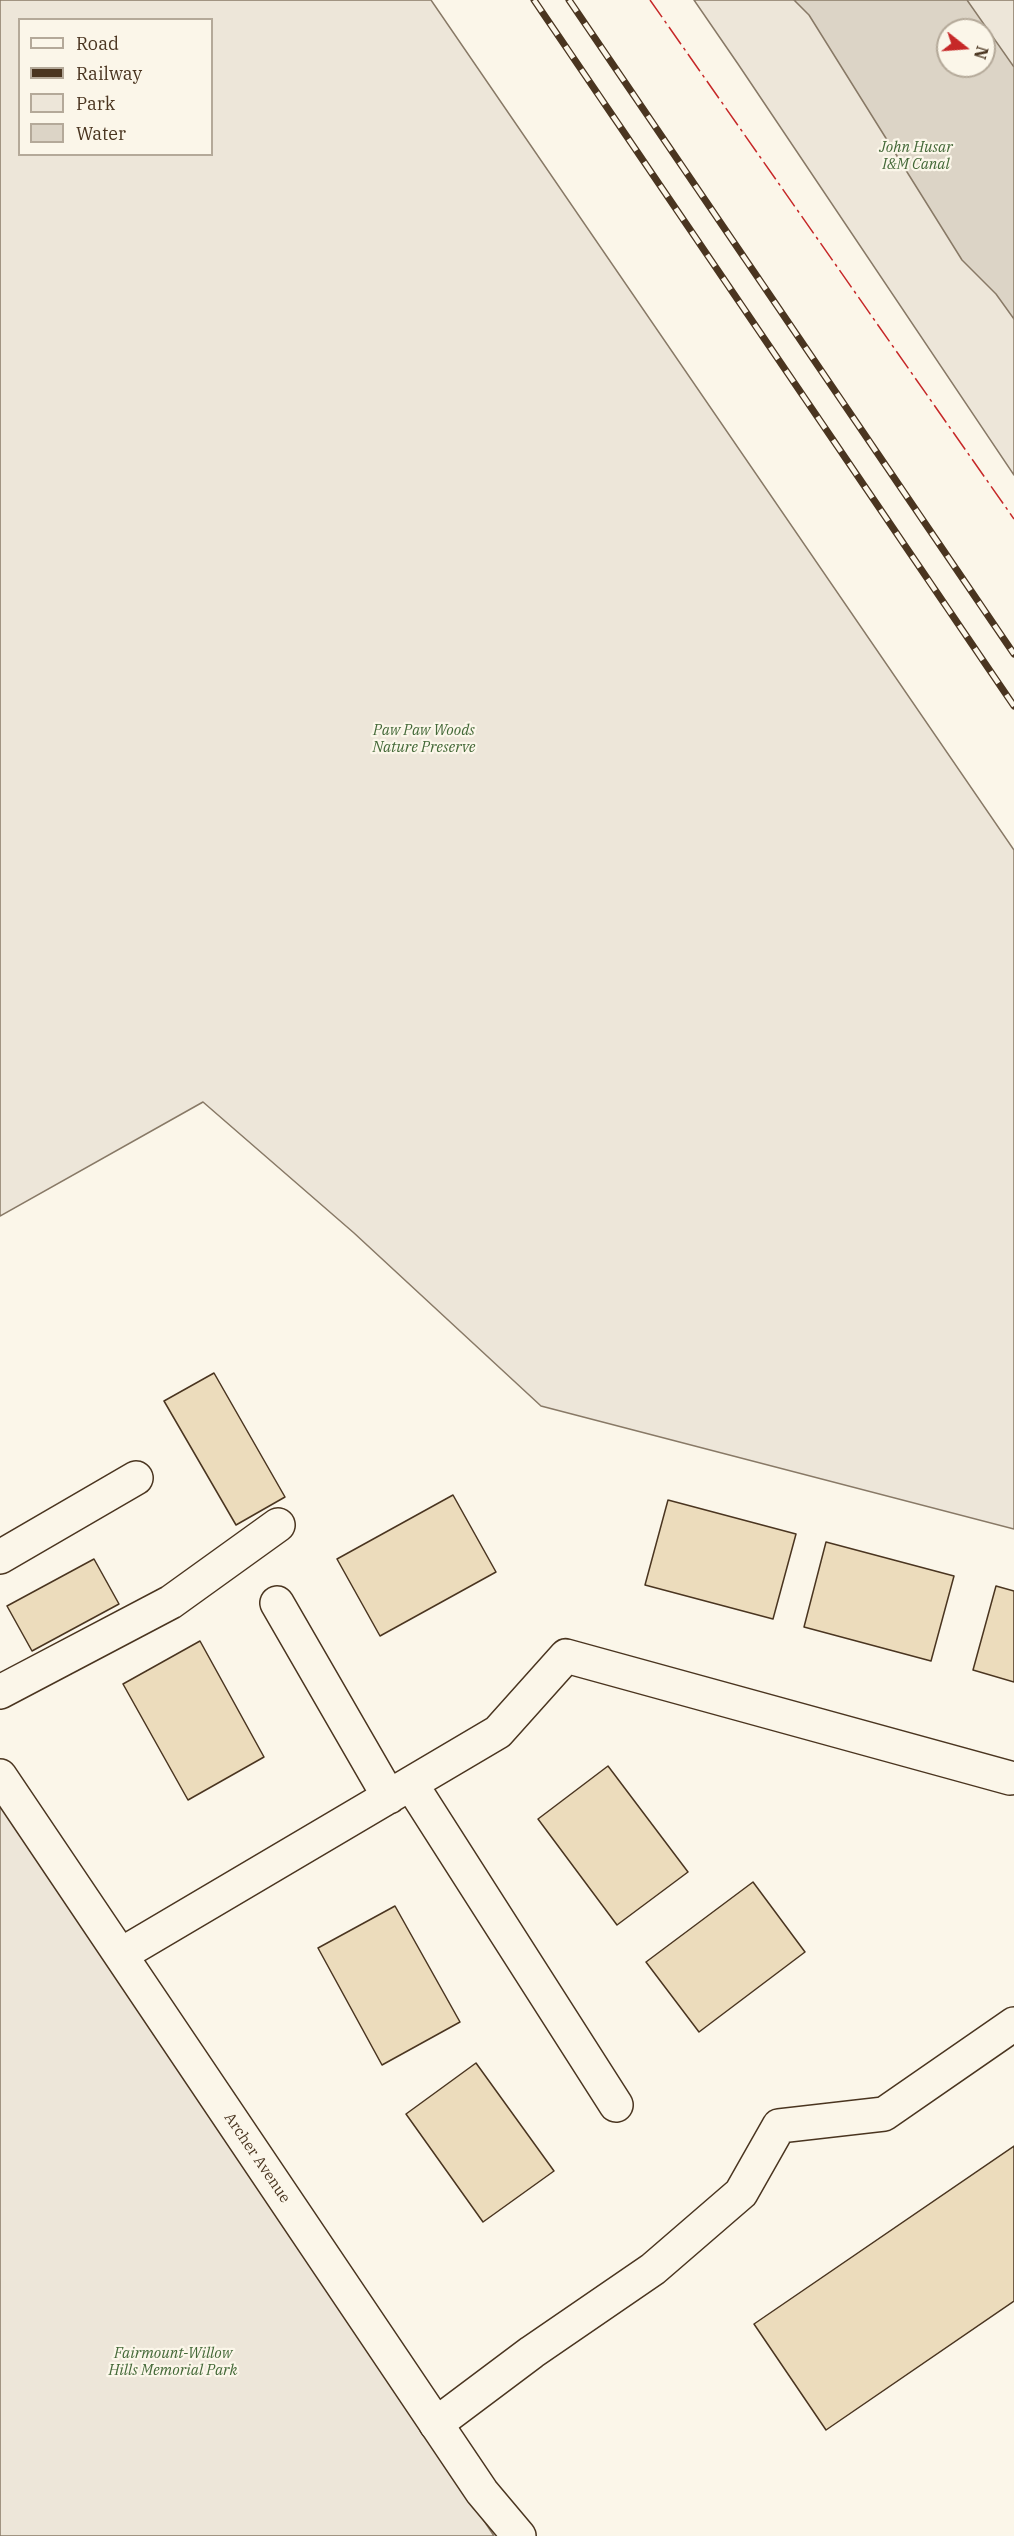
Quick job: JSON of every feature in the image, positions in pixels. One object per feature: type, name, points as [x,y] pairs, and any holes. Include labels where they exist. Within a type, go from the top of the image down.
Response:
[{"type":"main road","points":[[0,1557],[136,1478]]},
{"type":"main road","points":[[0,1692],[171,1602],[278,1525]]},
{"type":"main road","points":[[277,1603],[400,1790],[616,2105]]},
{"type":"main road","points":[[122,1954],[498,1732],[566,1656],[1010,1778]]},
{"type":"main road","name":"Archer Avenue","points":[[0,1776],[122,1954],[482,2492],[519,2536]]},
{"type":"main road","points":[[436,2424],[532,2352],[653,2270],[741,2193],[779,2126],[884,2114],[1014,2024]]},
{"type":"green space","name":"Paw Paw Woods Nature Preserve","points":[[0,0],[431,0],[1014,850],[1014,1529],[541,1406],[354,1233],[203,1102],[0,1216]]},
{"type":"green space","name":"John Husar I&M Canal","points":[[694,0],[1014,0],[1014,475],[738,64]]},
{"type":"green space","name":"Fairmount-Willow Hills Memorial Park","points":[[0,1782],[494,2536],[0,2536]]},
{"type":"water","points":[[794,0],[967,0],[980,18],[936,18],[936,78],[996,78],[996,41],[1014,67],[1014,319],[996,294],[962,260],[809,15]]},
{"type":"building","points":[[214,1373],[285,1497],[236,1525],[164,1401]]},
{"type":"building","points":[[453,1495],[496,1572],[380,1636],[337,1559]]},
{"type":"building","points":[[668,1500],[796,1534],[773,1619],[645,1585]]},
{"type":"building","points":[[826,1542],[954,1576],[931,1661],[804,1627]]},
{"type":"building","points":[[94,1559],[119,1604],[32,1651],[7,1606]]},
{"type":"building","points":[[996,1586],[1014,1591],[1014,1682],[973,1670]]},
{"type":"building","points":[[200,1641],[264,1757],[188,1800],[123,1684]]},
{"type":"building","points":[[608,1766],[688,1872],[617,1925],[538,1819]]},
{"type":"building","points":[[753,1882],[805,1952],[699,2032],[646,1962]]},
{"type":"building","points":[[395,1906],[460,2022],[382,2065],[318,1948]]},
{"type":"building","points":[[476,2063],[554,2171],[483,2222],[406,2114]]},
{"type":"building","points":[[1014,2146],[1014,2301],[826,2430],[754,2324]]},
{"type":"railway","points":[[534,0],[1014,706]]},
{"type":"railway","points":[[569,0],[1014,654]]},
{"type":"power","points":[[650,0],[1014,519]]}]
